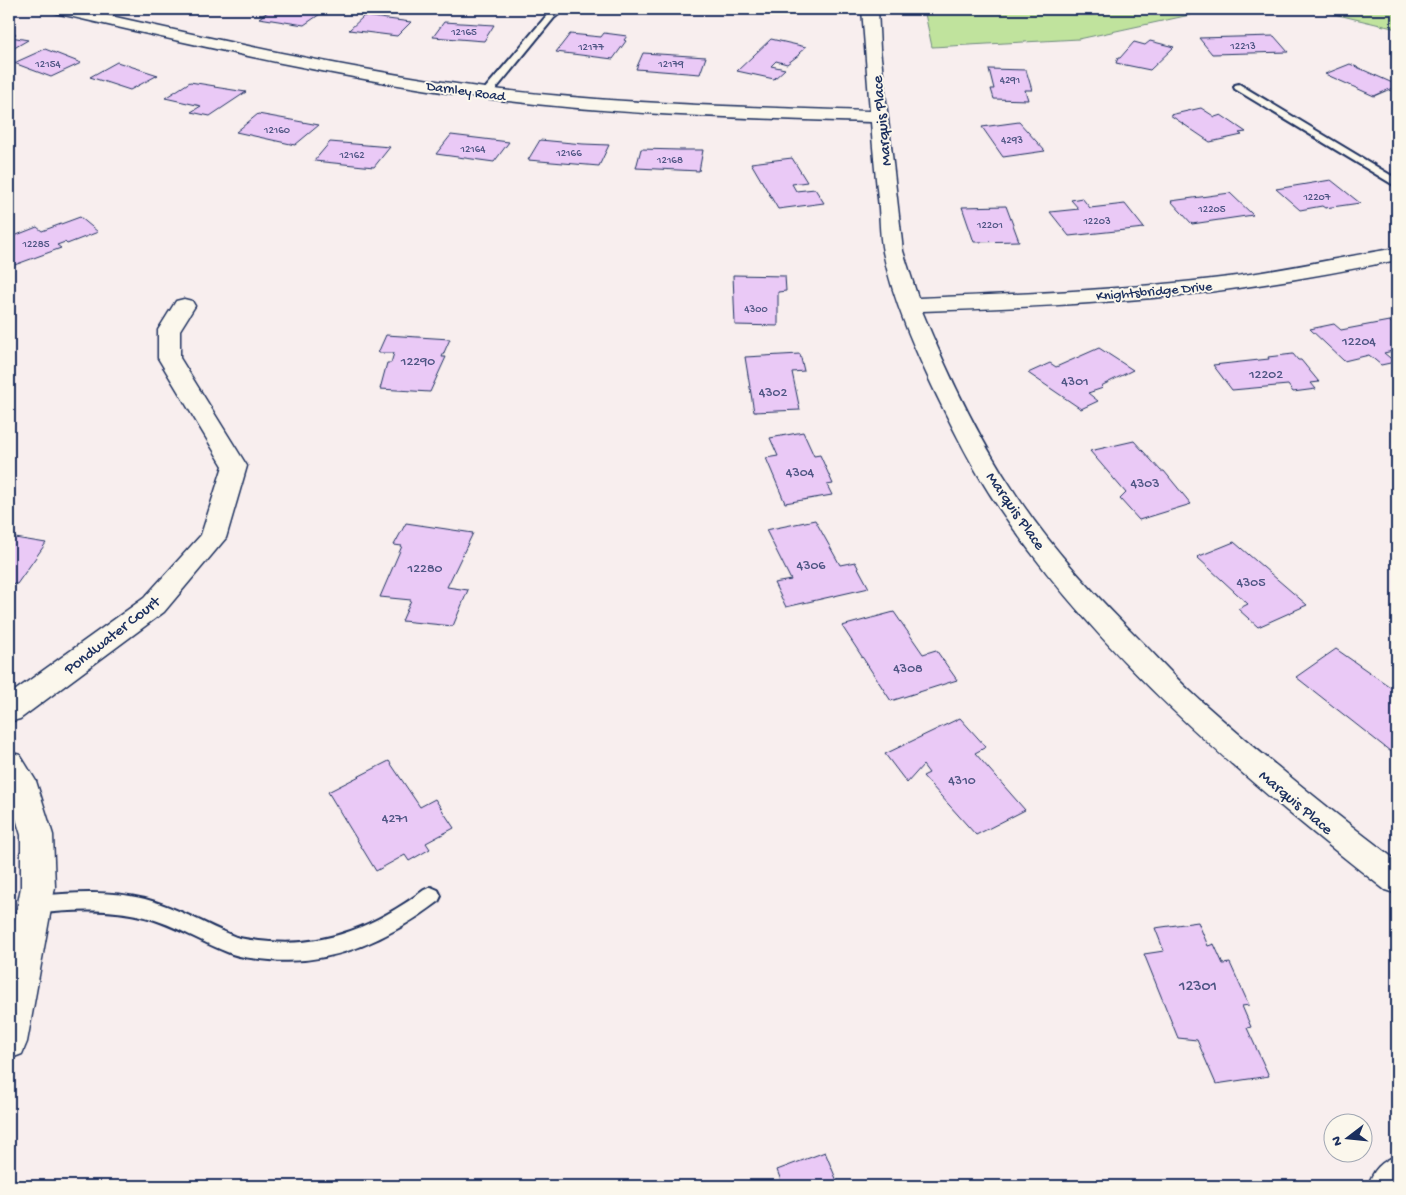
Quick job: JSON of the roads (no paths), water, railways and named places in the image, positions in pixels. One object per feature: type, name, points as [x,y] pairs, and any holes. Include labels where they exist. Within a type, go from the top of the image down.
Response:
[{"type":"street","name":"Darnley Road","points":[[60,9],[350,72],[487,93],[633,108],[716,113],[880,117]]},
{"type":"street","name":"Marquis Place","points":[[870,9],[872,49],[893,251],[909,305],[932,362],[968,434],[1005,498],[1035,540],[1096,613],[1189,708],[1307,811],[1397,880]]},
{"type":"street","name":"Knightsbridge Drive","points":[[909,305],[1018,301],[1146,292],[1294,274],[1397,254]]},
{"type":"street","name":"Pondwater Court","points":[[9,710],[154,604],[213,538],[235,466],[169,358],[169,330],[184,306]]},
{"type":"street","points":[[9,764],[20,781],[37,835],[38,887],[9,1042]]},
{"type":"street","points":[[1387,1186],[1397,1175]]},
{"type":"lane","points":[[487,93],[551,16],[560,9]]},
{"type":"lane","points":[[1239,87],[1397,184]]},
{"type":"lane","points":[[35,904],[79,901],[131,905],[179,918],[235,946],[277,952],[324,949],[370,936],[410,913],[431,896]]}]
